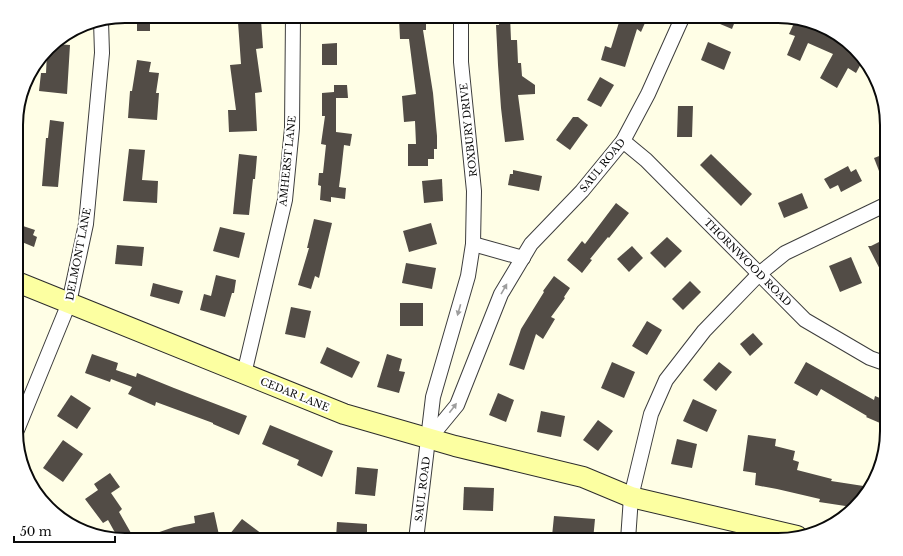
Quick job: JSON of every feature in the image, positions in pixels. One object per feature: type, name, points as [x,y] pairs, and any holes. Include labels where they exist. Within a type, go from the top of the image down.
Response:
[{"type":"street","name":"AMHERST LANE","points":[[244,374],[285,200],[292,128],[293,23]]},
{"type":"street","name":"ROXBURY DRIVE","points":[[460,23],[461,62],[474,191],[473,244]]},
{"type":"street","name":"SAUL ROAD","points":[[429,439],[457,405],[501,294],[531,244],[582,191],[623,141],[648,94],[680,23]]},
{"type":"street","name":"DELMONT LANE","points":[[23,415],[69,303],[86,224],[102,54],[101,26]]},
{"type":"street","name":"THORNWOOD ROAD","points":[[623,141],[646,160],[805,320],[870,358],[880,362]]},
{"type":"street","points":[[629,533],[633,491],[651,414],[666,380],[704,331],[759,274],[785,253],[880,207]]},
{"type":"street","points":[[473,244],[523,258]]},
{"type":"street","name":"SAUL ROAD","points":[[417,533],[433,397],[468,276],[473,244]]},
{"type":"street","name":"CEDAR LANE","points":[[23,284],[344,414],[429,439],[583,477],[633,491],[660,494],[692,511],[784,533]]},
{"type":"building","points":[[137,23],[150,23],[150,31],[137,31]]},
{"type":"building","points":[[238,23],[261,23],[263,48],[256,49],[262,92],[255,93],[257,131],[229,132],[228,110],[236,110],[230,65],[241,64]]},
{"type":"building","points":[[399,23],[426,23],[426,30],[423,30],[433,93],[437,136],[437,149],[434,149],[434,159],[428,159],[428,166],[408,166],[408,144],[416,144],[415,121],[404,122],[402,96],[416,94],[409,39],[400,39]]},
{"type":"building","points":[[499,23],[510,23],[511,40],[517,40],[518,63],[521,63],[522,76],[535,85],[535,94],[518,95],[524,140],[505,142],[498,65],[496,25],[499,25]]},
{"type":"building","points":[[619,23],[645,23],[641,32],[637,29],[625,67],[601,60],[605,46],[611,48]]},
{"type":"building","points":[[718,23],[734,23],[732,29]]},
{"type":"building","points":[[793,24],[804,26],[817,31],[835,40],[850,53],[860,65],[856,73],[848,68],[837,88],[820,78],[833,54],[808,43],[800,61],[787,55],[795,36],[789,34]]},
{"type":"building","points":[[708,42],[731,52],[724,70],[701,60]]},
{"type":"building","points":[[337,43],[337,65],[322,65],[322,44]]},
{"type":"building","points":[[62,44],[70,45],[67,94],[39,91],[41,73],[46,73],[47,60]]},
{"type":"building","points":[[137,60],[151,62],[149,72],[159,73],[156,93],[159,93],[157,120],[128,118],[130,91],[132,91]]},
{"type":"building","points":[[600,77],[614,85],[601,107],[587,100]]},
{"type":"building","points":[[334,85],[347,85],[348,98],[336,98],[336,132],[352,134],[350,146],[344,145],[339,187],[346,188],[345,199],[331,197],[331,202],[320,200],[321,186],[318,185],[319,173],[323,173],[326,145],[321,144],[325,116],[322,116],[322,93],[334,92]]},
{"type":"building","points":[[678,106],[693,106],[692,137],[677,137]]},
{"type":"building","points":[[573,117],[578,117],[588,125],[570,150],[556,140]]},
{"type":"building","points":[[50,120],[64,122],[58,187],[42,186],[46,138],[48,138]]},
{"type":"building","points":[[129,149],[145,150],[142,180],[158,181],[157,203],[123,201]]},
{"type":"building","points":[[239,154],[257,156],[249,215],[233,214]]},
{"type":"building","points":[[711,154],[752,194],[741,206],[700,165]]},
{"type":"building","points":[[880,156],[880,174],[874,158]]},
{"type":"building","points":[[848,166],[851,172],[856,169],[862,181],[841,192],[838,185],[830,189],[824,179]]},
{"type":"building","points":[[513,170],[542,176],[539,191],[508,185],[510,174],[513,174]]},
{"type":"building","points":[[442,179],[443,201],[424,203],[422,181]]},
{"type":"building","points":[[802,193],[808,208],[784,218],[778,203]]},
{"type":"building","points":[[616,203],[629,213],[590,259],[592,260],[582,273],[567,260],[582,241],[585,244]]},
{"type":"building","points":[[314,219],[332,223],[319,278],[315,276],[311,289],[298,285],[309,248],[307,248]]},
{"type":"building","points":[[431,223],[437,244],[409,252],[403,231]]},
{"type":"building","points":[[23,226],[35,230],[33,235],[37,237],[34,247],[23,242]]},
{"type":"building","points":[[220,227],[245,233],[239,258],[213,251]]},
{"type":"building","points":[[667,237],[682,251],[665,268],[650,253]]},
{"type":"building","points":[[880,242],[880,269],[868,246]]},
{"type":"building","points":[[117,245],[144,247],[142,266],[115,264]]},
{"type":"building","points":[[632,246],[643,258],[629,272],[617,259]]},
{"type":"building","points":[[851,257],[862,283],[840,292],[829,266]]},
{"type":"building","points":[[406,263],[436,268],[432,289],[402,283]]},
{"type":"building","points":[[216,275],[236,280],[234,293],[232,293],[225,317],[200,310],[204,294],[211,296]]},
{"type":"building","points":[[554,276],[570,288],[564,297],[565,298],[551,317],[555,319],[543,339],[536,334],[524,370],[509,365],[521,329],[544,292],[543,291]]},
{"type":"building","points":[[690,281],[701,292],[683,310],[672,299]]},
{"type":"building","points":[[153,283],[183,291],[179,304],[150,296]]},
{"type":"building","points":[[400,303],[423,303],[423,326],[400,326]]},
{"type":"building","points":[[291,307],[311,311],[305,338],[285,334]]},
{"type":"building","points":[[647,321],[662,330],[647,355],[632,346]]},
{"type":"building","points":[[753,333],[763,344],[750,356],[740,344]]},
{"type":"building","points":[[327,347],[360,362],[352,378],[320,363]]},
{"type":"building","points":[[92,354],[118,363],[116,370],[136,377],[137,373],[247,416],[239,435],[213,423],[156,402],[155,406],[128,394],[132,387],[111,379],[110,382],[85,373]]},
{"type":"building","points":[[387,354],[402,359],[399,371],[405,372],[399,393],[377,387]]},
{"type":"building","points":[[612,362],[635,372],[624,398],[601,388]]},
{"type":"building","points":[[719,362],[732,372],[716,391],[703,380]]},
{"type":"building","points":[[806,362],[874,400],[875,396],[880,398],[880,423],[866,417],[867,416],[821,389],[817,396],[794,383]]},
{"type":"building","points":[[498,393],[514,400],[506,422],[489,415]]},
{"type":"building","points":[[71,395],[91,408],[77,429],[57,416]]},
{"type":"building","points":[[693,399],[717,410],[707,432],[683,421]]},
{"type":"building","points":[[541,411],[565,416],[561,437],[537,432]]},
{"type":"building","points":[[598,420],[613,431],[598,451],[583,440]]},
{"type":"building","points":[[270,425],[333,451],[322,477],[297,465],[299,460],[262,444]]},
{"type":"building","points":[[748,435],[776,439],[775,446],[795,451],[793,460],[799,462],[797,470],[832,479],[831,481],[864,486],[847,506],[819,502],[820,499],[755,485],[756,473],[743,471]]},
{"type":"building","points":[[677,439],[697,444],[692,468],[671,464]]},
{"type":"building","points":[[63,440],[83,454],[63,482],[43,468]]},
{"type":"building","points":[[357,467],[378,469],[375,496],[355,494]]},
{"type":"building","points":[[110,473],[120,487],[111,493],[122,509],[119,512],[131,533],[115,532],[108,520],[103,523],[85,499],[98,490],[94,484]]},
{"type":"building","points":[[464,487],[494,488],[493,511],[463,510]]},
{"type":"building","points":[[214,512],[219,533],[157,533],[174,527],[195,523],[194,516]]},
{"type":"building","points":[[554,516],[595,519],[594,533],[552,533]]},
{"type":"building","points":[[242,519],[261,533],[231,533]]},
{"type":"building","points":[[337,522],[367,524],[367,533],[336,533]]}]
